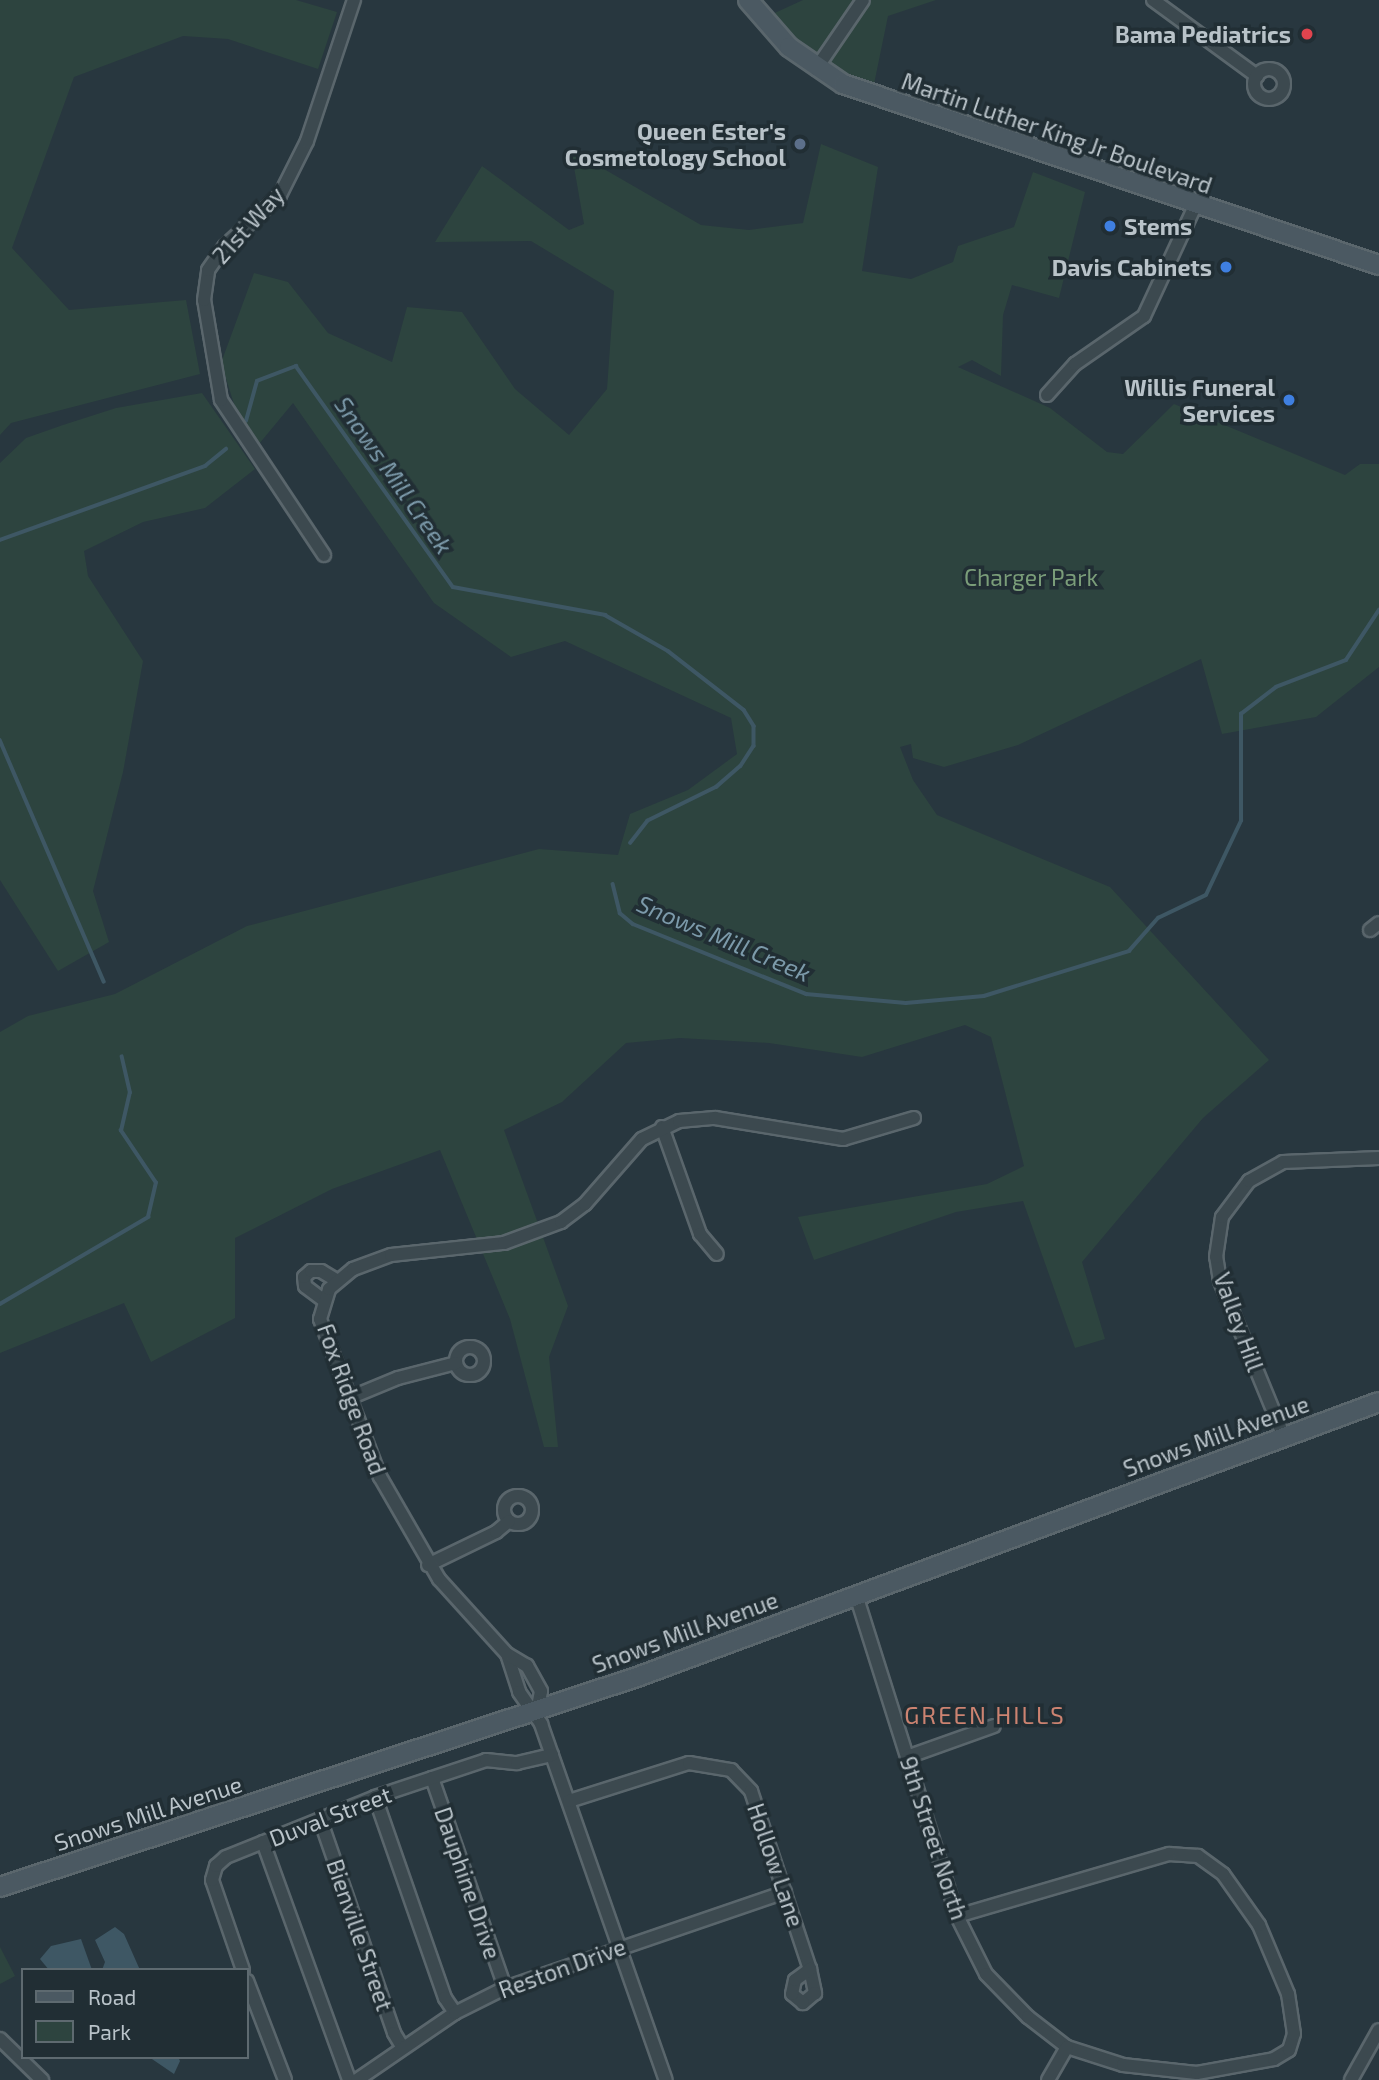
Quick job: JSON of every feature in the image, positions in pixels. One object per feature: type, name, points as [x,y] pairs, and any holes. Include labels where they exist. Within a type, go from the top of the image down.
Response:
[{"type":"main road","name":"Martin Luther King Jr Boulevard","points":[[748,0],[789,47],[816,69],[880,99],[1379,265]]},
{"type":"main road","name":"Snows Mill Avenue","points":[[0,1888],[537,1712],[1379,1402]]},
{"type":"street","name":"21st Way","points":[[324,555],[221,400],[204,300],[208,270],[225,246],[280,195],[302,152],[354,0]]},
{"type":"street","points":[[816,69],[863,0]]},
{"type":"street","points":[[1153,0],[1257,76]]},
{"type":"street","points":[[1047,396],[1075,364],[1144,316],[1195,206]]},
{"type":"street","points":[[322,1299],[305,1286],[304,1277],[311,1271],[321,1271],[335,1280],[391,1255],[504,1243],[561,1222],[585,1204],[642,1139],[662,1127],[706,1118],[843,1139],[914,1118]]},
{"type":"street","points":[[662,1127],[700,1234],[717,1254]]},
{"type":"street","name":"Valley Hill","points":[[1284,1437],[1220,1281],[1216,1257],[1222,1217],[1249,1181],[1283,1162],[1379,1157]]},
{"type":"street","name":"Fox Ridge Road","points":[[335,1280],[322,1299],[320,1319],[347,1399],[380,1477],[428,1566],[507,1654],[527,1666],[541,1691],[537,1712]]},
{"type":"street","points":[[347,1399],[398,1378],[456,1363]]},
{"type":"street","points":[[428,1566],[509,1521]]},
{"type":"street","name":"9th Street North","points":[[856,1595],[957,1916],[986,1974],[1028,2017],[1067,2047]]},
{"type":"street","name":"Fox Ridge Road","points":[[507,1654],[524,1700],[537,1712]]},
{"type":"street","points":[[537,1712],[662,2079]]},
{"type":"street","points":[[907,1757],[994,1726]]},
{"type":"street","name":"Duval Street","points":[[242,1968],[212,1880],[226,1857],[375,1797],[486,1760],[517,1763],[552,1755]]},
{"type":"street","name":"Hollow Lane","points":[[569,1801],[688,1763],[731,1770],[751,1791],[810,1969]]},
{"type":"street","name":"Dauphine Drive","points":[[432,1778],[505,1988]]},
{"type":"street","points":[[375,1797],[445,1998],[454,2013]]},
{"type":"street","name":"Bienville Street","points":[[320,1819],[394,2033],[403,2048]]},
{"type":"street","points":[[263,1842],[349,2080]]},
{"type":"street","points":[[957,1916],[1184,1853],[1212,1863],[1245,1903],[1272,1954],[1281,1978],[1294,2034],[1289,2050],[1274,2059],[1197,2073],[1167,2073],[1067,2047],[1048,2080]]},
{"type":"street","name":"Reston Drive","points":[[357,2080],[454,2013],[505,1988],[618,1947],[785,1892]]},
{"type":"street","points":[[248,1984],[285,2080]]},
{"type":"street","points":[[1351,2080],[1379,2030]]},
{"type":"street","points":[[0,2039],[42,2080]]},
{"type":"green space","points":[[0,0],[296,0],[337,12],[318,69],[228,39],[183,36],[74,77],[12,248],[69,310],[186,300],[200,374],[11,423],[0,435]]},
{"type":"green space","points":[[803,0],[936,0],[888,16],[873,89],[794,57],[766,17]]},
{"type":"green space","name":"Charger Park","points":[[821,144],[878,167],[862,271],[911,279],[953,262],[958,246],[1014,227],[1033,172],[1085,192],[1059,298],[1012,285],[1003,315],[1001,376],[972,360],[958,367],[1050,408],[1107,452],[1123,454],[1174,404],[1345,475],[1360,464],[1379,464],[1379,667],[1316,717],[1222,734],[1201,659],[1018,745],[944,767],[913,758],[911,744],[900,747],[913,780],[937,815],[1110,887],[1269,1060],[1203,1118],[1082,1262],[1105,1339],[1075,1348],[1023,1201],[956,1212],[814,1260],[798,1217],[987,1184],[1024,1166],[991,1037],[965,1025],[862,1057],[769,1043],[680,1038],[626,1043],[562,1102],[504,1130],[568,1306],[549,1357],[558,1447],[544,1447],[510,1319],[440,1150],[332,1189],[235,1238],[235,1318],[151,1362],[124,1303],[0,1353],[0,1032],[28,1016],[115,994],[247,926],[539,849],[618,855],[630,814],[688,790],[737,754],[731,718],[565,641],[511,657],[434,603],[293,403],[259,444],[235,407],[221,363],[254,273],[288,282],[328,333],[392,362],[407,307],[462,312],[515,389],[569,435],[607,389],[614,291],[531,241],[435,242],[482,166],[569,230],[584,224],[571,150],[701,225],[749,230],[803,223]]},
{"type":"green space","points":[[202,393],[255,469],[205,508],[143,522],[84,551],[88,576],[143,661],[123,772],[93,891],[109,942],[58,971],[0,880],[0,463],[26,438],[63,425],[116,408]]},
{"type":"green space","points":[[0,1947],[15,1976],[0,1984]]},
{"type":"water","points":[[115,1927],[124,1934],[139,1968],[103,1968],[105,1962],[95,1940]]},
{"type":"water","points":[[81,1939],[91,1968],[47,1968],[40,1959],[51,1946]]},
{"type":"water","points":[[152,2059],[179,2059],[174,2074]]},
{"type":"waterway","name":"Snows Mill Creek","points":[[246,421],[257,381],[296,366],[453,587],[605,615],[668,651],[744,710],[754,726],[754,746],[741,766],[717,787],[648,821],[631,843]]},
{"type":"waterway","name":"Snows Mill Creek","points":[[0,540],[205,466],[226,449]]},
{"type":"waterway","name":"Snows Mill Creek","points":[[613,884],[620,913],[633,924],[806,994],[906,1003],[984,996],[1129,951],[1158,918],[1206,895],[1241,821],[1241,714],[1276,687],[1346,660],[1379,610]]},
{"type":"waterway","name":"Snows Mill Creek","points":[[0,740],[104,982]]},
{"type":"waterway","name":"Snows Mill Creek","points":[[0,1304],[148,1217],[156,1183],[121,1131],[130,1093],[122,1057]]},
{"type":"place","name":"Bama Pediatrics","points":[[1307,34]]},
{"type":"place","name":"Queen Ester's Cosmetology School","points":[[800,144]]},
{"type":"place","name":"Stems","points":[[1110,226]]},
{"type":"place","name":"Davis Cabinets","points":[[1226,267]]},
{"type":"place","name":"Willis Funeral Services","points":[[1289,400]]},
{"type":"district","name":"GREEN HILLS","points":[[985,1715]]}]
